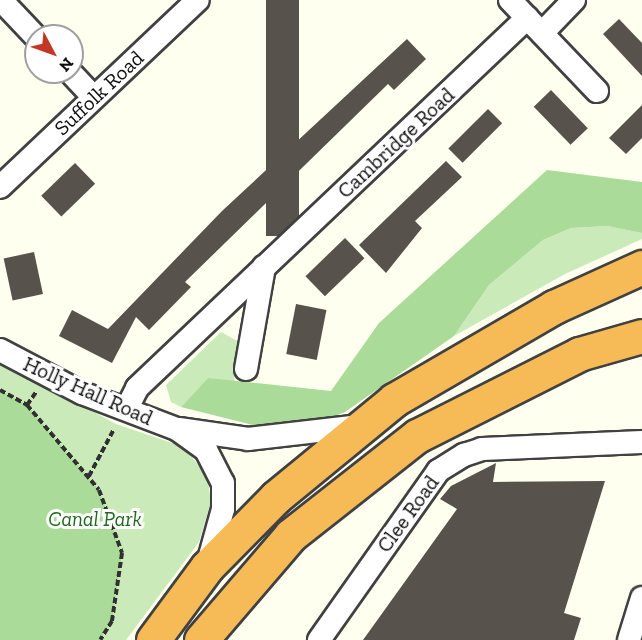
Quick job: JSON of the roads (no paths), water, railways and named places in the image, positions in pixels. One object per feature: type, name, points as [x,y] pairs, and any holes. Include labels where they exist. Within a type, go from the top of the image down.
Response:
[{"type":"highway","points":[[153,640],[207,567],[276,497],[394,400],[491,342],[642,267]]},
{"type":"highway","points":[[201,640],[291,535],[417,436],[558,363],[642,336]]},
{"type":"street","points":[[1,0],[24,24]]},
{"type":"street","name":"Suffolk Road","points":[[0,187],[198,0]]},
{"type":"street","points":[[510,0],[597,91]]},
{"type":"street","name":"Cambridge Road","points":[[127,408],[137,388],[264,267],[535,26],[574,0]]},
{"type":"street","points":[[81,84],[93,97]]},
{"type":"street","points":[[246,369],[264,267]]},
{"type":"street","name":"Holly Hall Road","points":[[0,350],[82,393],[127,408],[177,429],[206,450],[223,483],[223,509],[207,567]]},
{"type":"street","name":"Holly Hall Road","points":[[177,429],[248,439],[362,426]]},
{"type":"street","name":"Clee Road","points":[[319,640],[438,471],[464,454],[482,449],[642,442]]},
{"type":"street","points":[[629,640],[642,598]]},
{"type":"park label","name":"Canal Park","points":[[95,519]]}]
